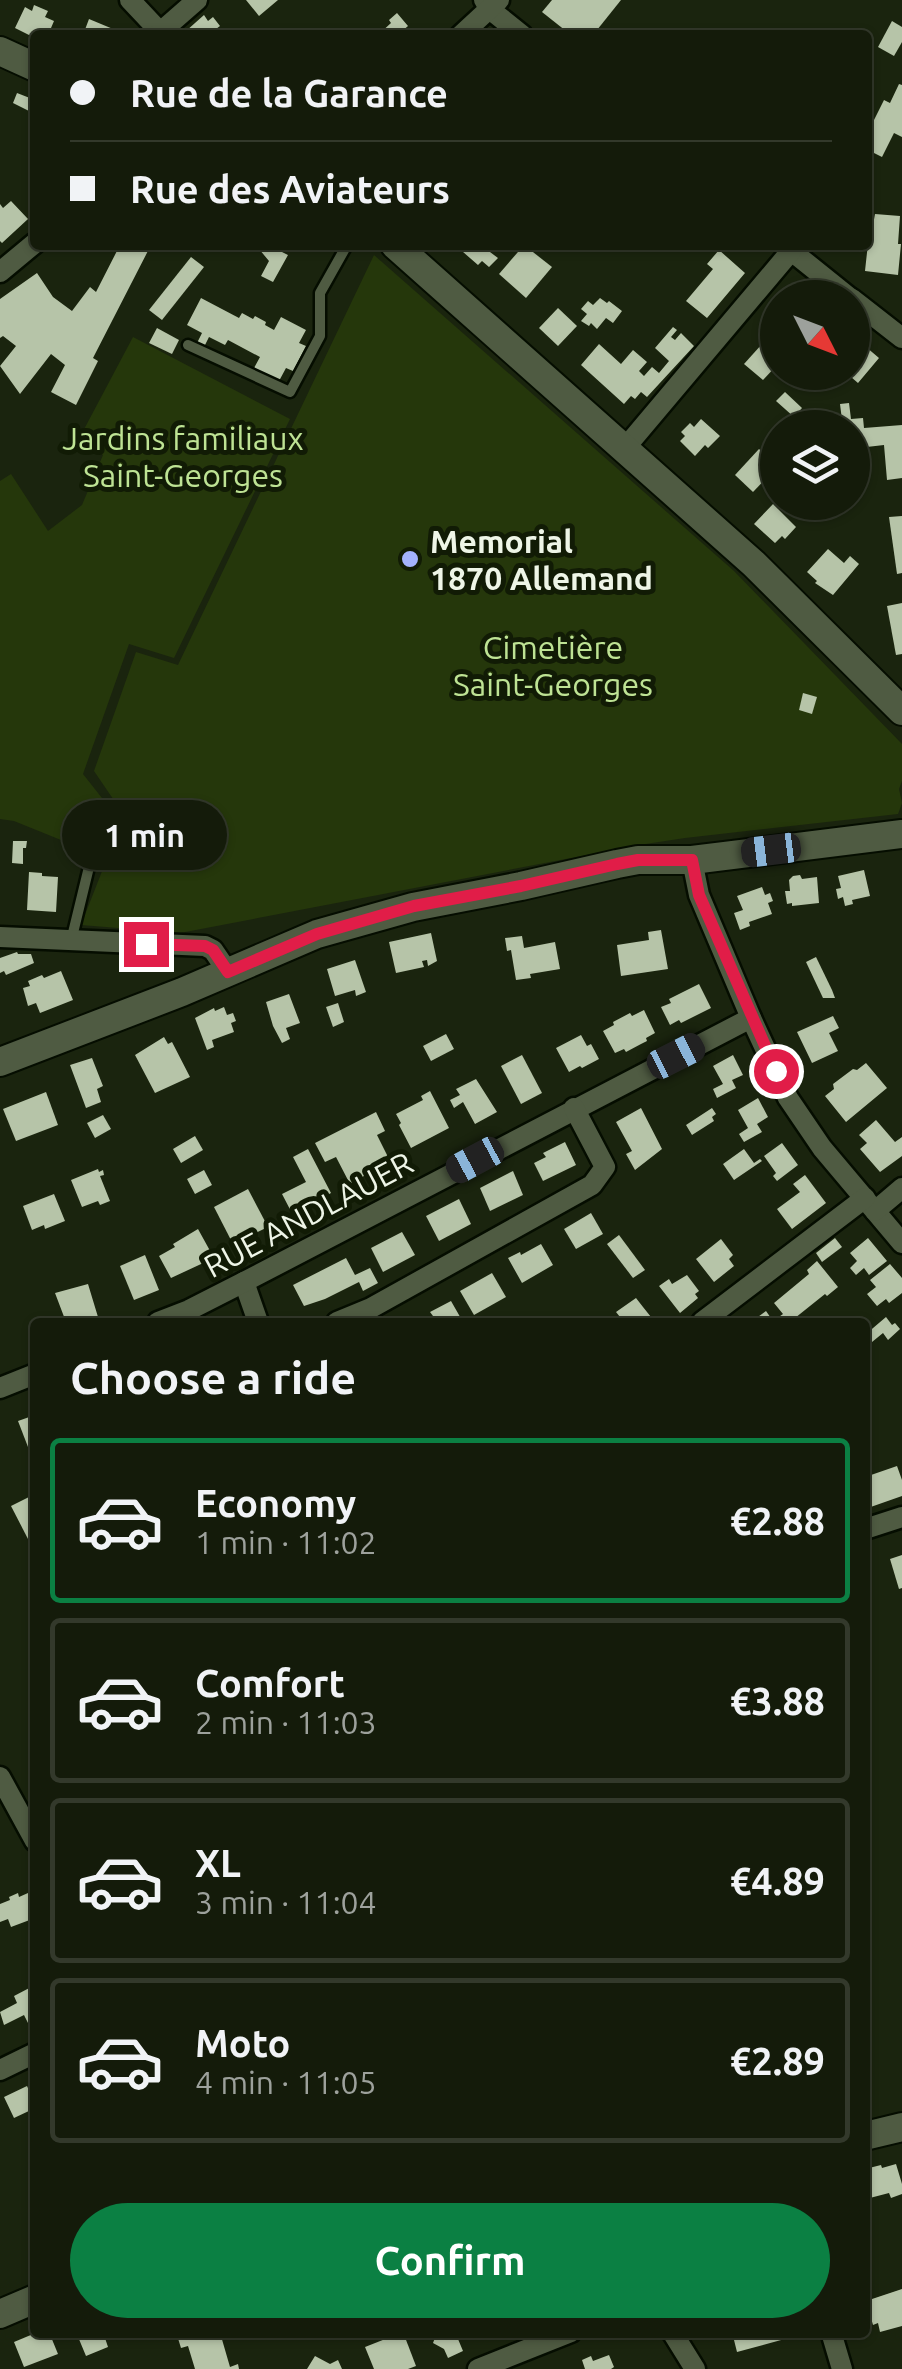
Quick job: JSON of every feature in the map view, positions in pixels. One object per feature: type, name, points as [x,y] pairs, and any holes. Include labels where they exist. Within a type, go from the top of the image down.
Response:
[{"type":"street","points":[[130,0],[156,30]]},
{"type":"street","points":[[164,30],[198,0]]},
{"type":"street","points":[[466,30],[491,3],[517,30]]},
{"type":"street","points":[[0,50],[30,65]]},
{"type":"street","points":[[0,272],[30,247]]},
{"type":"street","points":[[401,250],[754,564],[902,710]]},
{"type":"street","points":[[625,448],[786,250]]},
{"type":"street","points":[[791,250],[829,280]]},
{"type":"street","points":[[870,312],[902,338]]},
{"type":"street","points":[[0,1062],[182,992],[302,939],[362,919],[521,886],[902,834]]},
{"type":"street","points":[[692,860],[699,895],[788,1098],[822,1148],[902,1242]]},
{"type":"street","points":[[0,937],[205,946],[213,950],[228,972]]},
{"type":"street","name":"RUE ANDLAUER","points":[[168,1318],[751,1018]]},
{"type":"street","points":[[346,1318],[371,1308],[592,1185],[604,1168],[574,1108]]},
{"type":"street","points":[[708,1318],[870,1205],[902,1188]]},
{"type":"street","points":[[244,1282],[257,1318]]},
{"type":"street","points":[[0,1388],[30,1376]]},
{"type":"street","points":[[870,1528],[902,1518]]},
{"type":"street","points":[[0,1777],[30,1832]]},
{"type":"street","points":[[0,2070],[30,2055]]},
{"type":"street","points":[[870,2135],[902,2127]]},
{"type":"street","points":[[0,2314],[30,2301]]},
{"type":"street","points":[[478,2369],[556,2338]]},
{"type":"street","points":[[676,2338],[695,2369]]},
{"type":"street","points":[[833,2338],[836,2368]]},
{"type":"lane","points":[[188,345],[290,392],[320,336],[320,293],[344,250]]},
{"type":"lane","points":[[71,942],[89,867]]},
{"type":"green space","name":"Cimetière Saint-Georges","points":[[374,255],[734,571],[902,744],[902,803],[898,814],[639,845],[180,933],[81,925],[124,815],[94,771],[136,652],[178,665]]},
{"type":"green space","name":"Jardins familiaux Saint-Georges","points":[[133,337],[290,419],[174,658],[129,644],[83,774],[113,812],[98,855],[0,819],[0,481],[11,474],[48,531],[82,505],[103,455],[81,435]]},
{"type":"building","points":[[246,0],[278,0],[259,16]]},
{"type":"building","points":[[552,0],[621,0],[597,30],[565,30],[542,12]]},
{"type":"building","points":[[34,5],[48,11],[45,17],[54,21],[50,30],[30,30],[30,36],[15,28],[25,7],[32,11]]},
{"type":"building","points":[[397,13],[408,26],[403,30],[383,30],[391,23],[389,20]]},
{"type":"building","points":[[204,15],[208,21],[213,17],[220,26],[217,30],[187,30]]},
{"type":"building","points":[[89,19],[113,29],[112,30],[85,30]]},
{"type":"building","points":[[892,21],[902,27],[902,42],[894,56],[878,47]]},
{"type":"building","points":[[899,84],[902,85],[902,137],[894,133],[882,157],[872,152],[872,124],[884,100],[890,103]]},
{"type":"building","points":[[17,93],[30,98],[30,112],[13,103]]},
{"type":"building","points":[[11,201],[28,219],[2,243],[0,204],[3,208]]},
{"type":"building","points":[[875,214],[900,216],[898,275],[865,271],[867,250],[872,250]]},
{"type":"building","points":[[117,250],[148,250],[93,358],[98,361],[76,405],[51,392],[65,365],[51,354],[20,394],[0,366],[16,346],[3,336],[0,338],[0,299],[37,273],[53,297],[72,311],[90,287],[96,292]]},
{"type":"building","points":[[260,250],[278,250],[288,255],[273,282],[261,276],[269,261]]},
{"type":"building","points":[[461,250],[492,250],[498,258],[489,267],[482,261],[478,265]]},
{"type":"building","points":[[520,250],[530,250],[552,267],[526,298],[499,274]]},
{"type":"building","points":[[719,250],[745,273],[707,318],[686,301],[713,269],[707,264]]},
{"type":"building","points":[[191,257],[204,267],[162,320],[149,310]]},
{"type":"building","points":[[201,298],[239,318],[242,313],[253,319],[255,316],[274,330],[281,317],[306,330],[299,343],[306,346],[293,371],[286,368],[279,381],[254,368],[260,357],[228,340],[225,345],[209,337],[204,347],[197,343],[202,333],[187,325]]},
{"type":"building","points":[[600,298],[622,311],[613,323],[606,318],[597,329],[581,321],[587,314],[581,309],[588,301],[593,305]]},
{"type":"building","points":[[558,308],[577,326],[558,346],[539,328]]},
{"type":"building","points":[[673,327],[677,330],[671,337],[675,340],[681,333],[694,346],[647,397],[641,392],[624,404],[581,365],[599,344],[621,364],[633,350],[647,362],[639,371],[644,376],[652,367],[659,373],[669,361],[655,348]]},
{"type":"building","points":[[157,328],[179,340],[172,354],[149,343]]},
{"type":"building","points":[[760,346],[760,377],[744,364]]},
{"type":"building","points":[[870,350],[879,358],[870,369]]},
{"type":"building","points":[[785,392],[802,408],[786,410],[776,401]]},
{"type":"building","points":[[701,419],[720,436],[695,456],[680,441],[685,436],[681,432]]},
{"type":"building","points":[[902,425],[902,478],[887,480],[884,445],[870,447],[870,428]]},
{"type":"building","points":[[760,450],[760,485],[753,492],[735,475]]},
{"type":"building","points":[[902,516],[902,573],[897,574],[889,517]]},
{"type":"building","points":[[760,518],[789,520],[796,527],[775,543],[754,524]]},
{"type":"building","points":[[828,549],[844,563],[850,556],[859,564],[833,595],[807,572]]},
{"type":"building","points":[[902,603],[902,654],[896,655],[887,606]]},
{"type":"building","points":[[803,693],[817,697],[812,714],[799,710]]},
{"type":"building","points":[[13,841],[27,841],[23,864],[12,863]]},
{"type":"building","points":[[864,870],[870,896],[845,906],[843,897],[838,899],[838,876]]},
{"type":"building","points":[[29,872],[58,877],[56,912],[27,910]]},
{"type":"building","points":[[800,875],[802,879],[817,877],[819,903],[787,904],[785,891],[790,891],[789,880]]},
{"type":"building","points":[[762,887],[773,901],[768,903],[772,914],[749,922],[750,926],[740,930],[734,913],[743,910],[737,896]]},
{"type":"building","points":[[661,930],[668,969],[621,976],[617,945],[649,940],[648,932]]},
{"type":"building","points":[[431,933],[437,961],[428,966],[427,960],[422,961],[424,967],[396,973],[389,942]]},
{"type":"building","points":[[522,936],[524,948],[555,942],[560,969],[516,980],[505,938]]},
{"type":"building","points":[[17,952],[31,954],[34,963],[6,975],[4,971],[0,973],[0,958]]},
{"type":"building","points":[[816,957],[835,998],[823,998],[806,962]]},
{"type":"building","points":[[355,960],[366,992],[356,996],[355,990],[335,996],[327,969]]},
{"type":"building","points":[[61,971],[73,1000],[40,1013],[36,1003],[28,1006],[23,988],[30,986],[28,981]]},
{"type":"building","points":[[699,984],[711,1008],[670,1025],[661,1007]]},
{"type":"building","points":[[289,994],[300,1023],[286,1028],[290,1039],[282,1043],[266,1002]]},
{"type":"building","points":[[338,1003],[344,1022],[333,1027],[326,1007]]},
{"type":"building","points":[[224,1007],[227,1015],[233,1013],[234,1032],[212,1040],[214,1047],[207,1050],[195,1018]]},
{"type":"building","points":[[644,1010],[655,1033],[626,1052],[624,1049],[615,1053],[603,1031],[630,1013],[632,1016]]},
{"type":"building","points":[[833,1016],[839,1028],[829,1033],[838,1051],[812,1063],[797,1032]]},
{"type":"building","points":[[446,1034],[454,1049],[431,1061],[423,1046]]},
{"type":"building","points":[[581,1035],[599,1059],[569,1072],[556,1048]]},
{"type":"building","points":[[164,1037],[168,1044],[172,1042],[190,1077],[155,1093],[135,1055]]},
{"type":"building","points":[[522,1055],[542,1093],[521,1104],[501,1066]]},
{"type":"building","points":[[733,1055],[743,1075],[732,1080],[736,1088],[717,1098],[713,1089],[723,1084],[713,1066]]},
{"type":"building","points":[[92,1058],[103,1086],[97,1089],[101,1102],[86,1108],[70,1065]]},
{"type":"building","points":[[866,1063],[887,1088],[846,1122],[825,1096],[834,1089],[833,1084]]},
{"type":"building","points":[[476,1079],[497,1112],[475,1124],[463,1102],[454,1108],[450,1100],[460,1095],[456,1089]]},
{"type":"building","points":[[430,1091],[449,1128],[411,1148],[396,1114],[423,1100],[421,1096]]},
{"type":"building","points":[[46,1092],[58,1125],[16,1141],[3,1109]]},
{"type":"building","points":[[758,1098],[768,1117],[757,1124],[762,1132],[744,1142],[739,1134],[748,1128],[738,1110]]},
{"type":"building","points":[[641,1108],[662,1149],[635,1170],[626,1154],[632,1151],[616,1122]]},
{"type":"building","points":[[712,1108],[716,1114],[712,1117],[714,1121],[692,1135],[686,1125]]},
{"type":"building","points":[[376,1112],[385,1131],[377,1135],[390,1161],[350,1184],[336,1157],[325,1162],[315,1143]]},
{"type":"building","points":[[103,1115],[111,1129],[95,1138],[87,1123]]},
{"type":"building","points":[[876,1120],[895,1142],[902,1137],[902,1156],[880,1172],[860,1149],[867,1143],[859,1135]]},
{"type":"building","points":[[195,1136],[203,1150],[181,1163],[173,1149]]},
{"type":"building","points":[[565,1142],[576,1165],[543,1181],[534,1163],[546,1157],[543,1153]]},
{"type":"building","points":[[782,1143],[798,1165],[777,1181],[764,1156]]},
{"type":"building","points":[[308,1149],[331,1193],[304,1207],[307,1213],[295,1219],[282,1194],[306,1182],[293,1157]]},
{"type":"building","points":[[744,1149],[754,1163],[762,1161],[734,1180],[723,1164]]},
{"type":"building","points":[[103,1170],[104,1175],[100,1176],[110,1201],[82,1207],[71,1180]]},
{"type":"building","points":[[204,1170],[212,1185],[195,1194],[187,1179]]},
{"type":"building","points":[[513,1171],[523,1195],[490,1211],[480,1188]]},
{"type":"building","points":[[805,1175],[826,1203],[792,1229],[777,1209],[800,1192],[793,1184]]},
{"type":"building","points":[[248,1189],[268,1227],[233,1244],[214,1207]]},
{"type":"building","points":[[54,1194],[65,1221],[32,1230],[23,1206]]},
{"type":"building","points":[[459,1199],[471,1224],[439,1241],[426,1216]]},
{"type":"building","points":[[591,1213],[603,1234],[576,1249],[564,1229]]},
{"type":"building","points":[[198,1229],[214,1258],[171,1278],[159,1256]]},
{"type":"building","points":[[402,1232],[415,1255],[383,1272],[371,1248]]},
{"type":"building","points":[[619,1235],[645,1270],[633,1278],[607,1244]]},
{"type":"building","points":[[835,1238],[842,1247],[822,1262],[816,1253]]},
{"type":"building","points":[[868,1238],[887,1261],[869,1275],[864,1268],[856,1275],[850,1268],[857,1261],[850,1253]]},
{"type":"building","points":[[721,1239],[733,1255],[729,1259],[734,1266],[714,1282],[696,1259]]},
{"type":"building","points":[[541,1244],[553,1265],[522,1283],[508,1258]]},
{"type":"building","points":[[145,1255],[159,1290],[134,1300],[120,1266]]},
{"type":"building","points":[[346,1258],[355,1275],[370,1268],[378,1283],[363,1291],[359,1282],[304,1306],[293,1285]]},
{"type":"building","points":[[817,1261],[838,1287],[795,1318],[777,1318],[783,1314],[774,1303],[809,1274],[807,1270]]},
{"type":"building","points":[[890,1264],[902,1278],[902,1293],[877,1306],[867,1294],[876,1287],[870,1280]]},
{"type":"building","points":[[492,1273],[506,1297],[474,1315],[460,1291]]},
{"type":"building","points":[[687,1275],[699,1291],[695,1294],[698,1298],[680,1313],[659,1286]]},
{"type":"building","points":[[88,1284],[98,1317],[64,1318],[55,1293]]},
{"type":"building","points":[[636,1298],[652,1318],[621,1318],[616,1312]]},
{"type":"building","points":[[451,1301],[461,1318],[429,1318],[433,1316],[430,1312]]},
{"type":"building","points":[[886,1317],[900,1329],[888,1340],[883,1333],[872,1342],[870,1331]]},
{"type":"building","points":[[30,1417],[30,1446],[28,1447],[18,1421]]},
{"type":"building","points":[[897,1466],[902,1496],[870,1507],[871,1475]]},
{"type":"building","points":[[30,1496],[28,1539],[11,1506]]},
{"type":"building","points":[[902,1555],[902,1588],[899,1589],[890,1559]]},
{"type":"building","points":[[28,1893],[30,1920],[11,1927],[8,1919],[0,1922],[0,1904],[9,1897]]},
{"type":"building","points":[[30,1988],[30,2027],[24,2015],[4,2025],[0,2012],[17,2003],[14,1996]]},
{"type":"building","points":[[27,2086],[30,2110],[14,2118],[4,2097]]},
{"type":"building","points":[[896,2164],[902,2194],[870,2198],[870,2168]]},
{"type":"building","points":[[902,2289],[902,2326],[880,2332],[878,2323],[873,2325],[870,2300]]},
{"type":"building","points":[[30,2335],[51,2338],[58,2354],[24,2367],[14,2342]]},
{"type":"building","points":[[78,2338],[105,2338],[108,2347],[86,2356]]},
{"type":"building","points":[[178,2338],[222,2338],[230,2367],[238,2364],[239,2369],[195,2369],[188,2346],[181,2348]]},
{"type":"building","points":[[388,2338],[405,2338],[416,2366],[374,2369],[365,2347]]},
{"type":"building","points":[[435,2338],[459,2338],[463,2351],[448,2358],[444,2349],[433,2343]]},
{"type":"building","points":[[734,2338],[788,2338],[737,2352]]},
{"type":"building","points":[[609,2355],[614,2367],[611,2369],[585,2369],[582,2360]]},
{"type":"building","points":[[315,2356],[330,2364],[338,2360],[342,2369],[307,2369]]},
{"type":"place","name":"Memorial 1870 Allemand","points":[[410,559]]},
{"type":"route","points":[[146,944],[205,946],[213,950],[228,972],[317,934],[414,906],[638,860],[692,860],[699,895],[776,1071]]}]
